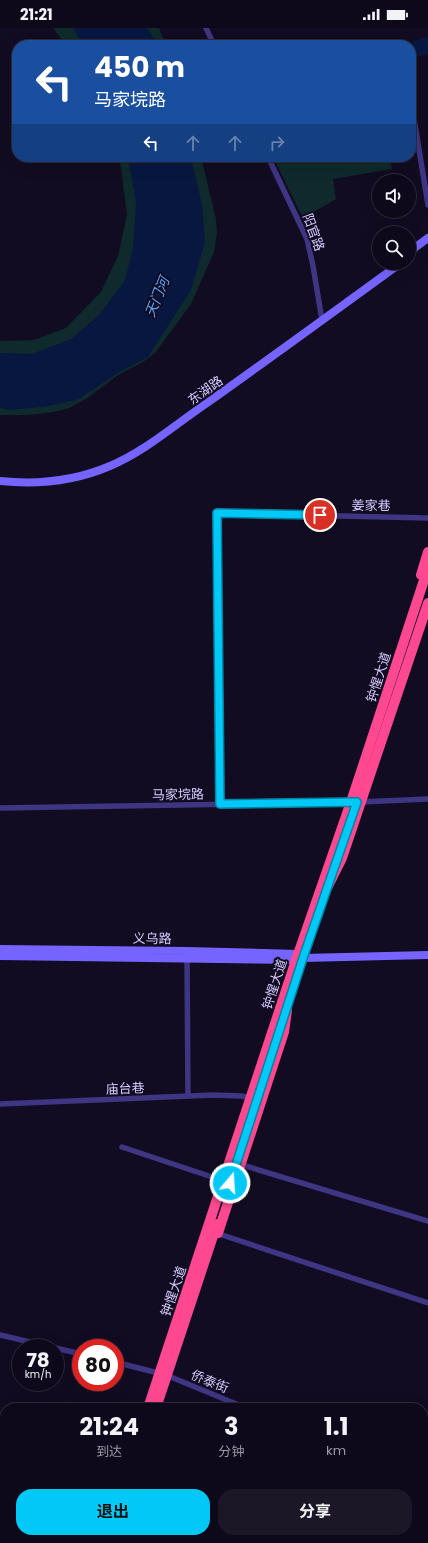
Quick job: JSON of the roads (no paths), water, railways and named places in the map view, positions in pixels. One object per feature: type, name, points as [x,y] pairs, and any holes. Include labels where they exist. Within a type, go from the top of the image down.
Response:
[{"type":"highway","points":[[417,594],[428,552]]},
{"type":"highway","name":"钟惺大道","points":[[150,1403],[163,1374],[216,1233],[299,957],[354,802],[385,706],[417,594],[428,568]]},
{"type":"highway","name":"钟惺大道","points":[[385,706],[419,623],[428,588]]},
{"type":"highway","points":[[419,623],[428,602]]},
{"type":"highway","name":"钟惺大道","points":[[157,1403],[163,1374],[222,1180],[249,1098],[284,1008]]},
{"type":"highway","points":[[146,1403],[163,1374]]},
{"type":"highway","points":[[160,1403],[163,1374]]},
{"type":"main road","points":[[416,247],[428,238]]},
{"type":"main road","points":[[416,253],[428,244]]},
{"type":"main road","name":"东湖路","points":[[0,481],[33,483],[60,480],[89,474],[118,462],[149,444],[322,318],[385,270]]},
{"type":"main road","name":"东湖路","points":[[0,478],[33,480],[69,476],[92,469],[116,459],[140,445],[392,270]]},
{"type":"main road","name":"义乌路","points":[[0,949],[299,957],[428,954]]},
{"type":"main road","name":"义乌路","points":[[0,956],[187,954]]},
{"type":"street","points":[[206,28],[212,40]]},
{"type":"street","points":[[416,131],[428,205]]},
{"type":"street","name":"阳官路","points":[[270,162],[307,239],[314,266],[322,318]]},
{"type":"street","name":"姜家巷","points":[[220,804],[217,513],[428,518]]},
{"type":"street","name":"马家垸路","points":[[0,808],[354,802],[428,799]]},
{"type":"street","points":[[187,954],[188,1096]]},
{"type":"street","name":"庙台巷","points":[[0,1104],[226,1095],[249,1098]]},
{"type":"street","points":[[122,1147],[222,1180]]},
{"type":"street","points":[[238,1164],[428,1221]]},
{"type":"street","points":[[216,1233],[428,1303]]},
{"type":"street","points":[[0,1335],[72,1352]]},
{"type":"street","name":"侨泰街","points":[[124,1364],[163,1374],[234,1403]]},
{"type":"water","points":[[73,28],[147,28],[155,40],[80,40]]},
{"type":"water","points":[[428,37],[428,54],[416,57],[416,40]]},
{"type":"water","name":"天门河","points":[[129,162],[192,162],[202,205],[205,242],[191,290],[148,357],[121,371],[79,399],[49,406],[10,410],[0,408],[0,353],[32,354],[71,339],[100,314],[125,280],[133,248],[136,202]]}]
